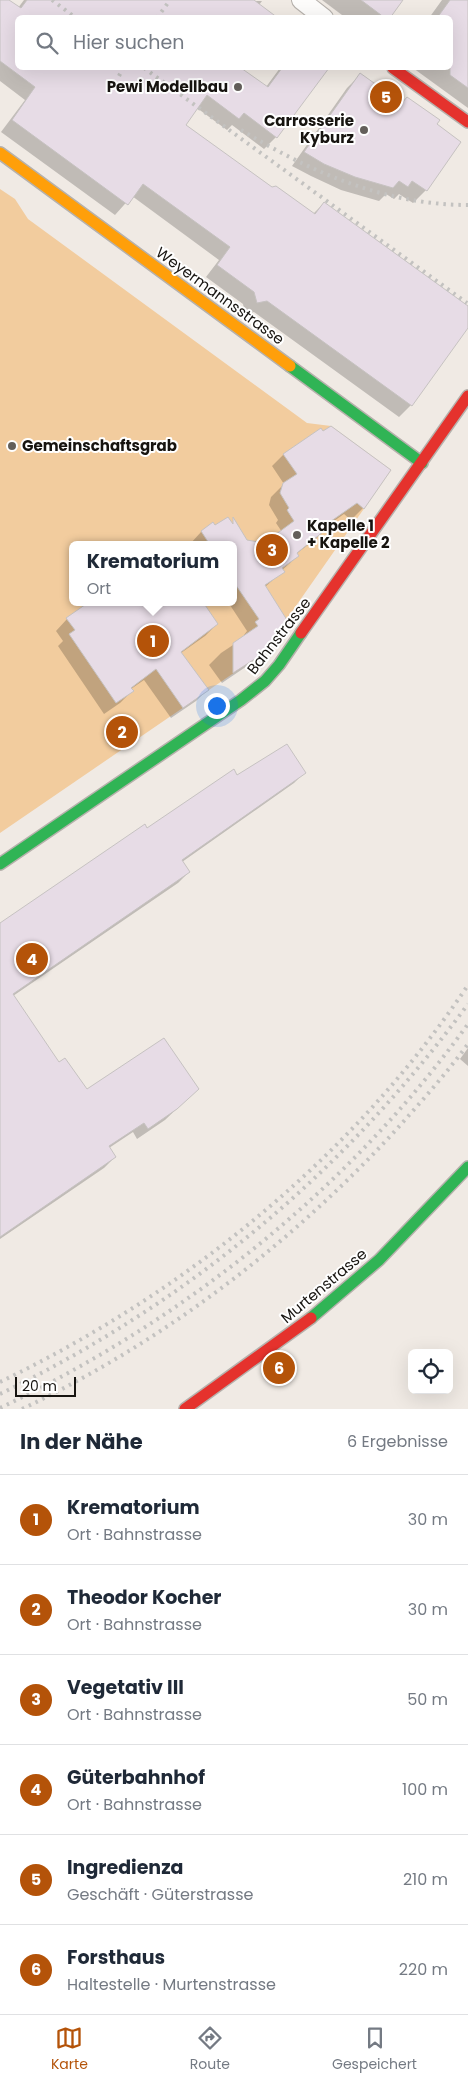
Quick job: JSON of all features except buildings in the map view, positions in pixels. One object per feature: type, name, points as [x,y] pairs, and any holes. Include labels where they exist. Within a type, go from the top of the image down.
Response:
[{"type":"street","points":[[301,0],[320,15]]},
{"type":"street","points":[[396,70],[468,122]]},
{"type":"street","name":"Weyermannsstrasse","points":[[0,153],[422,463]]},
{"type":"street","name":"Bahnstrasse","points":[[0,864],[241,700],[265,681],[288,652],[468,396]]},
{"type":"street","name":"Murtenstrasse","points":[[185,1409],[277,1345],[349,1288],[412,1227],[468,1167]]},
{"type":"shaded area","points":[[0,189],[15,199],[28,219],[307,423],[331,426],[391,470],[263,653],[0,833]]},
{"type":"railway","points":[[52,0],[72,15]]},
{"type":"railway","points":[[159,15],[170,0]]},
{"type":"railway","points":[[119,76],[122,70]]},
{"type":"railway","points":[[147,70],[467,303]]},
{"type":"railway","points":[[241,130],[294,159],[350,183],[407,199],[437,204],[468,205]]},
{"type":"railway","points":[[0,1382],[69,1346],[135,1306],[199,1262],[261,1214],[319,1162],[373,1107],[423,1048],[468,985]]},
{"type":"railway","points":[[0,1394],[69,1358],[135,1318],[198,1275],[258,1228],[315,1177],[369,1123],[420,1066],[468,1004]]},
{"type":"railway","points":[[0,1408],[68,1373],[134,1334],[197,1292],[258,1245],[316,1195],[370,1142],[421,1085],[468,1024]]},
{"type":"railway","points":[[22,1409],[125,1353],[174,1322],[222,1288],[268,1251],[355,1173],[414,1110],[468,1044]]},
{"type":"traffic: fast","points":[[290,366],[422,463]]},
{"type":"traffic: fast","points":[[0,864],[241,700],[265,681],[279,665],[301,633]]},
{"type":"traffic: fast","points":[[311,1318],[379,1260],[468,1167]]},
{"type":"traffic: slow","points":[[0,153],[290,366]]},
{"type":"traffic: jam","points":[[396,70],[468,122]]},
{"type":"traffic: jam","points":[[301,633],[468,396]]},
{"type":"traffic: jam","points":[[185,1409],[311,1318]]},
{"type":"place","name":"Pewi Modellbau","points":[[238,87]]},
{"type":"place","name":"Ingredienza","points":[[386,97]]},
{"type":"place","name":"Carrosserie Kyburz","points":[[364,130]]},
{"type":"place","name":"Gemeinschaftsgrab","points":[[12,446]]},
{"type":"place","name":"Kapelle 1 + Kapelle 2","points":[[297,535]]},
{"type":"place","name":"Vegetativ III","points":[[272,550]]},
{"type":"place","name":"Krematorium","points":[[153,641]]},
{"type":"place","name":"Theodor Kocher","points":[[122,732]]},
{"type":"place","name":"Güterbahnhof","points":[[32,959]]},
{"type":"place","name":"Forsthaus","points":[[279,1368]]}]
